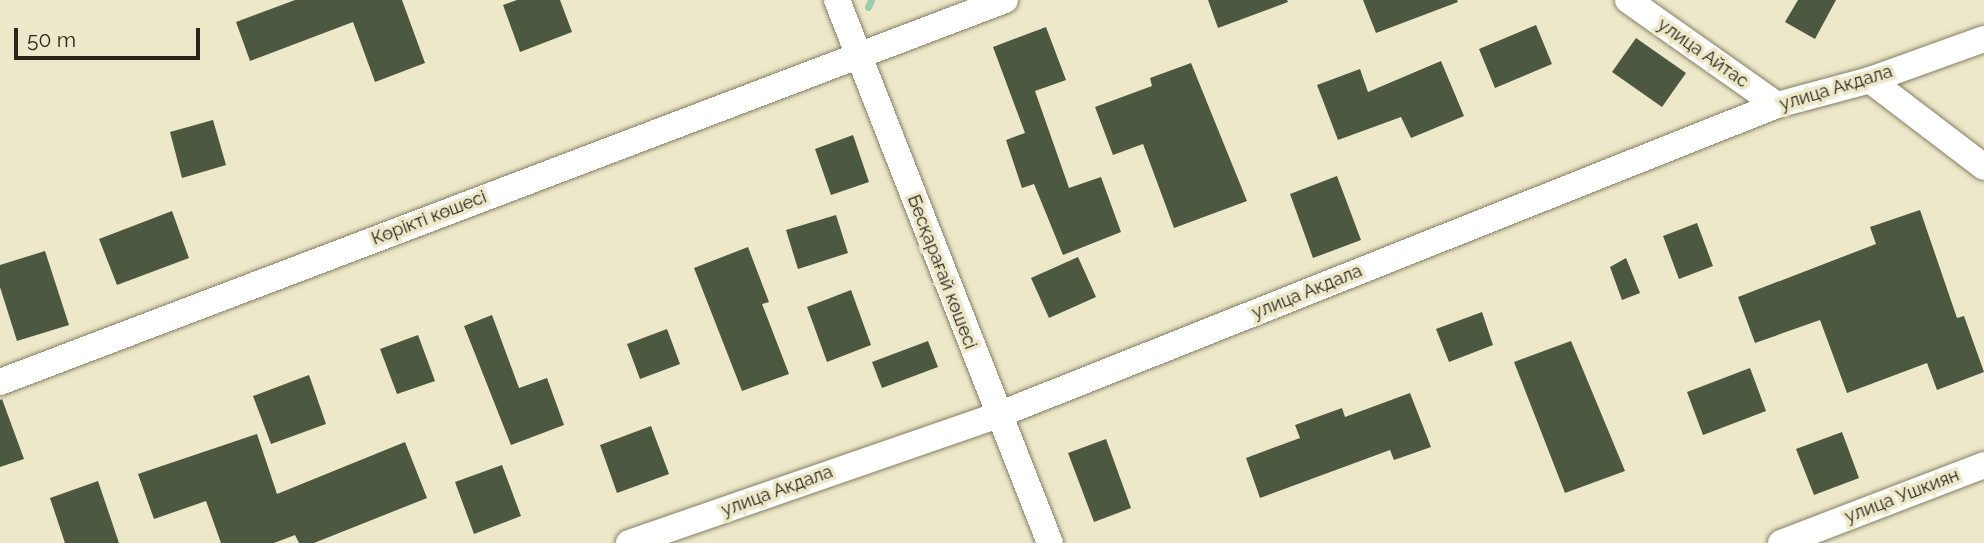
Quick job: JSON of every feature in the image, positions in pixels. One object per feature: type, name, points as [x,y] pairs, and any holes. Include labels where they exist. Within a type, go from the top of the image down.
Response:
[{"type":"street","name":"Бесқарағай көшесі","points":[[837,0],[1050,543]]},
{"type":"street","name":"Көрікті көшесі","points":[[0,382],[857,53],[1005,0]]},
{"type":"street","name":"улица Айтас","points":[[1628,0],[1777,105]]},
{"type":"street","name":"улица Акдала","points":[[629,543],[998,415],[1777,105],[1870,80],[1984,39]]},
{"type":"street","points":[[1870,80],[1984,167]]},
{"type":"street","name":"улица Ушкиян","points":[[1780,543],[1984,465]]},
{"type":"building","points":[[295,0],[402,0],[425,63],[375,82],[353,22],[250,61],[236,22]]},
{"type":"building","points":[[517,0],[560,0],[572,32],[520,52],[503,5]]},
{"type":"building","points":[[1208,0],[1287,0],[1288,2],[1218,28]]},
{"type":"building","points":[[1363,0],[1457,0],[1458,2],[1376,33]]},
{"type":"building","points":[[1798,0],[1836,0],[1815,39],[1785,22]]},
{"type":"building","points":[[1536,25],[1552,64],[1495,88],[1479,49]]},
{"type":"building","points":[[1046,27],[1066,80],[1035,91],[1069,188],[1101,177],[1121,232],[1063,255],[1034,184],[1022,188],[1006,140],[1025,133],[993,47]]},
{"type":"building","points":[[1636,38],[1686,73],[1662,107],[1612,72]]},
{"type":"building","points":[[1441,61],[1464,116],[1411,138],[1401,117],[1338,140],[1317,85],[1360,69],[1368,92]]},
{"type":"building","points":[[1191,63],[1247,201],[1174,228],[1143,144],[1113,155],[1095,107],[1152,86],[1150,78]]},
{"type":"building","points":[[213,120],[226,165],[182,178],[170,132]]},
{"type":"building","points":[[853,135],[869,182],[831,195],[815,149]]},
{"type":"building","points":[[1337,176],[1361,240],[1313,258],[1290,194]]},
{"type":"building","points":[[1920,210],[1957,318],[1964,316],[1984,372],[1937,390],[1927,363],[1847,393],[1820,320],[1755,343],[1738,297],[1876,244],[1870,227]]},
{"type":"building","points":[[172,211],[189,258],[117,285],[99,239]]},
{"type":"building","points":[[836,215],[848,253],[798,269],[786,230]]},
{"type":"building","points":[[1697,223],[1713,266],[1679,279],[1663,236]]},
{"type":"building","points":[[748,247],[769,302],[762,304],[789,374],[742,391],[694,268]]},
{"type":"building","points":[[45,251],[69,325],[17,341],[0,287],[0,265]]},
{"type":"building","points":[[1078,257],[1096,297],[1049,318],[1031,278]]},
{"type":"building","points":[[1626,258],[1640,293],[1622,300],[1610,267]]},
{"type":"building","points":[[851,290],[871,345],[827,362],[807,307]]},
{"type":"building","points":[[1482,312],[1493,345],[1449,362],[1436,329]]},
{"type":"building","points":[[492,315],[519,388],[547,378],[564,425],[511,445],[464,326]]},
{"type":"building","points":[[667,329],[680,364],[640,379],[627,344]]},
{"type":"building","points":[[418,335],[435,381],[397,394],[380,349]]},
{"type":"building","points":[[928,341],[938,367],[882,388],[872,362]]},
{"type":"building","points":[[1571,341],[1625,471],[1565,493],[1514,362]]},
{"type":"building","points":[[1750,368],[1766,411],[1703,435],[1687,392]]},
{"type":"building","points":[[309,375],[326,424],[271,444],[253,396]]},
{"type":"building","points":[[1410,393],[1431,447],[1394,460],[1390,450],[1260,498],[1246,458],[1300,438],[1295,425],[1342,408],[1345,417]]},
{"type":"building","points":[[2,399],[24,459],[0,467],[0,400]]},
{"type":"building","points":[[651,426],[669,474],[617,493],[600,445]]},
{"type":"building","points":[[1842,432],[1859,478],[1814,495],[1796,449]]},
{"type":"building","points":[[257,434],[277,494],[405,442],[427,498],[314,543],[299,543],[295,535],[274,543],[221,543],[206,501],[154,519],[138,474]]},
{"type":"building","points":[[1106,439],[1131,508],[1094,522],[1068,453]]},
{"type":"building","points":[[502,465],[521,516],[474,534],[455,482]]},
{"type":"building","points":[[98,481],[119,543],[65,543],[50,498]]},
{"type":"waterway","points":[[868,7],[871,0]]}]
